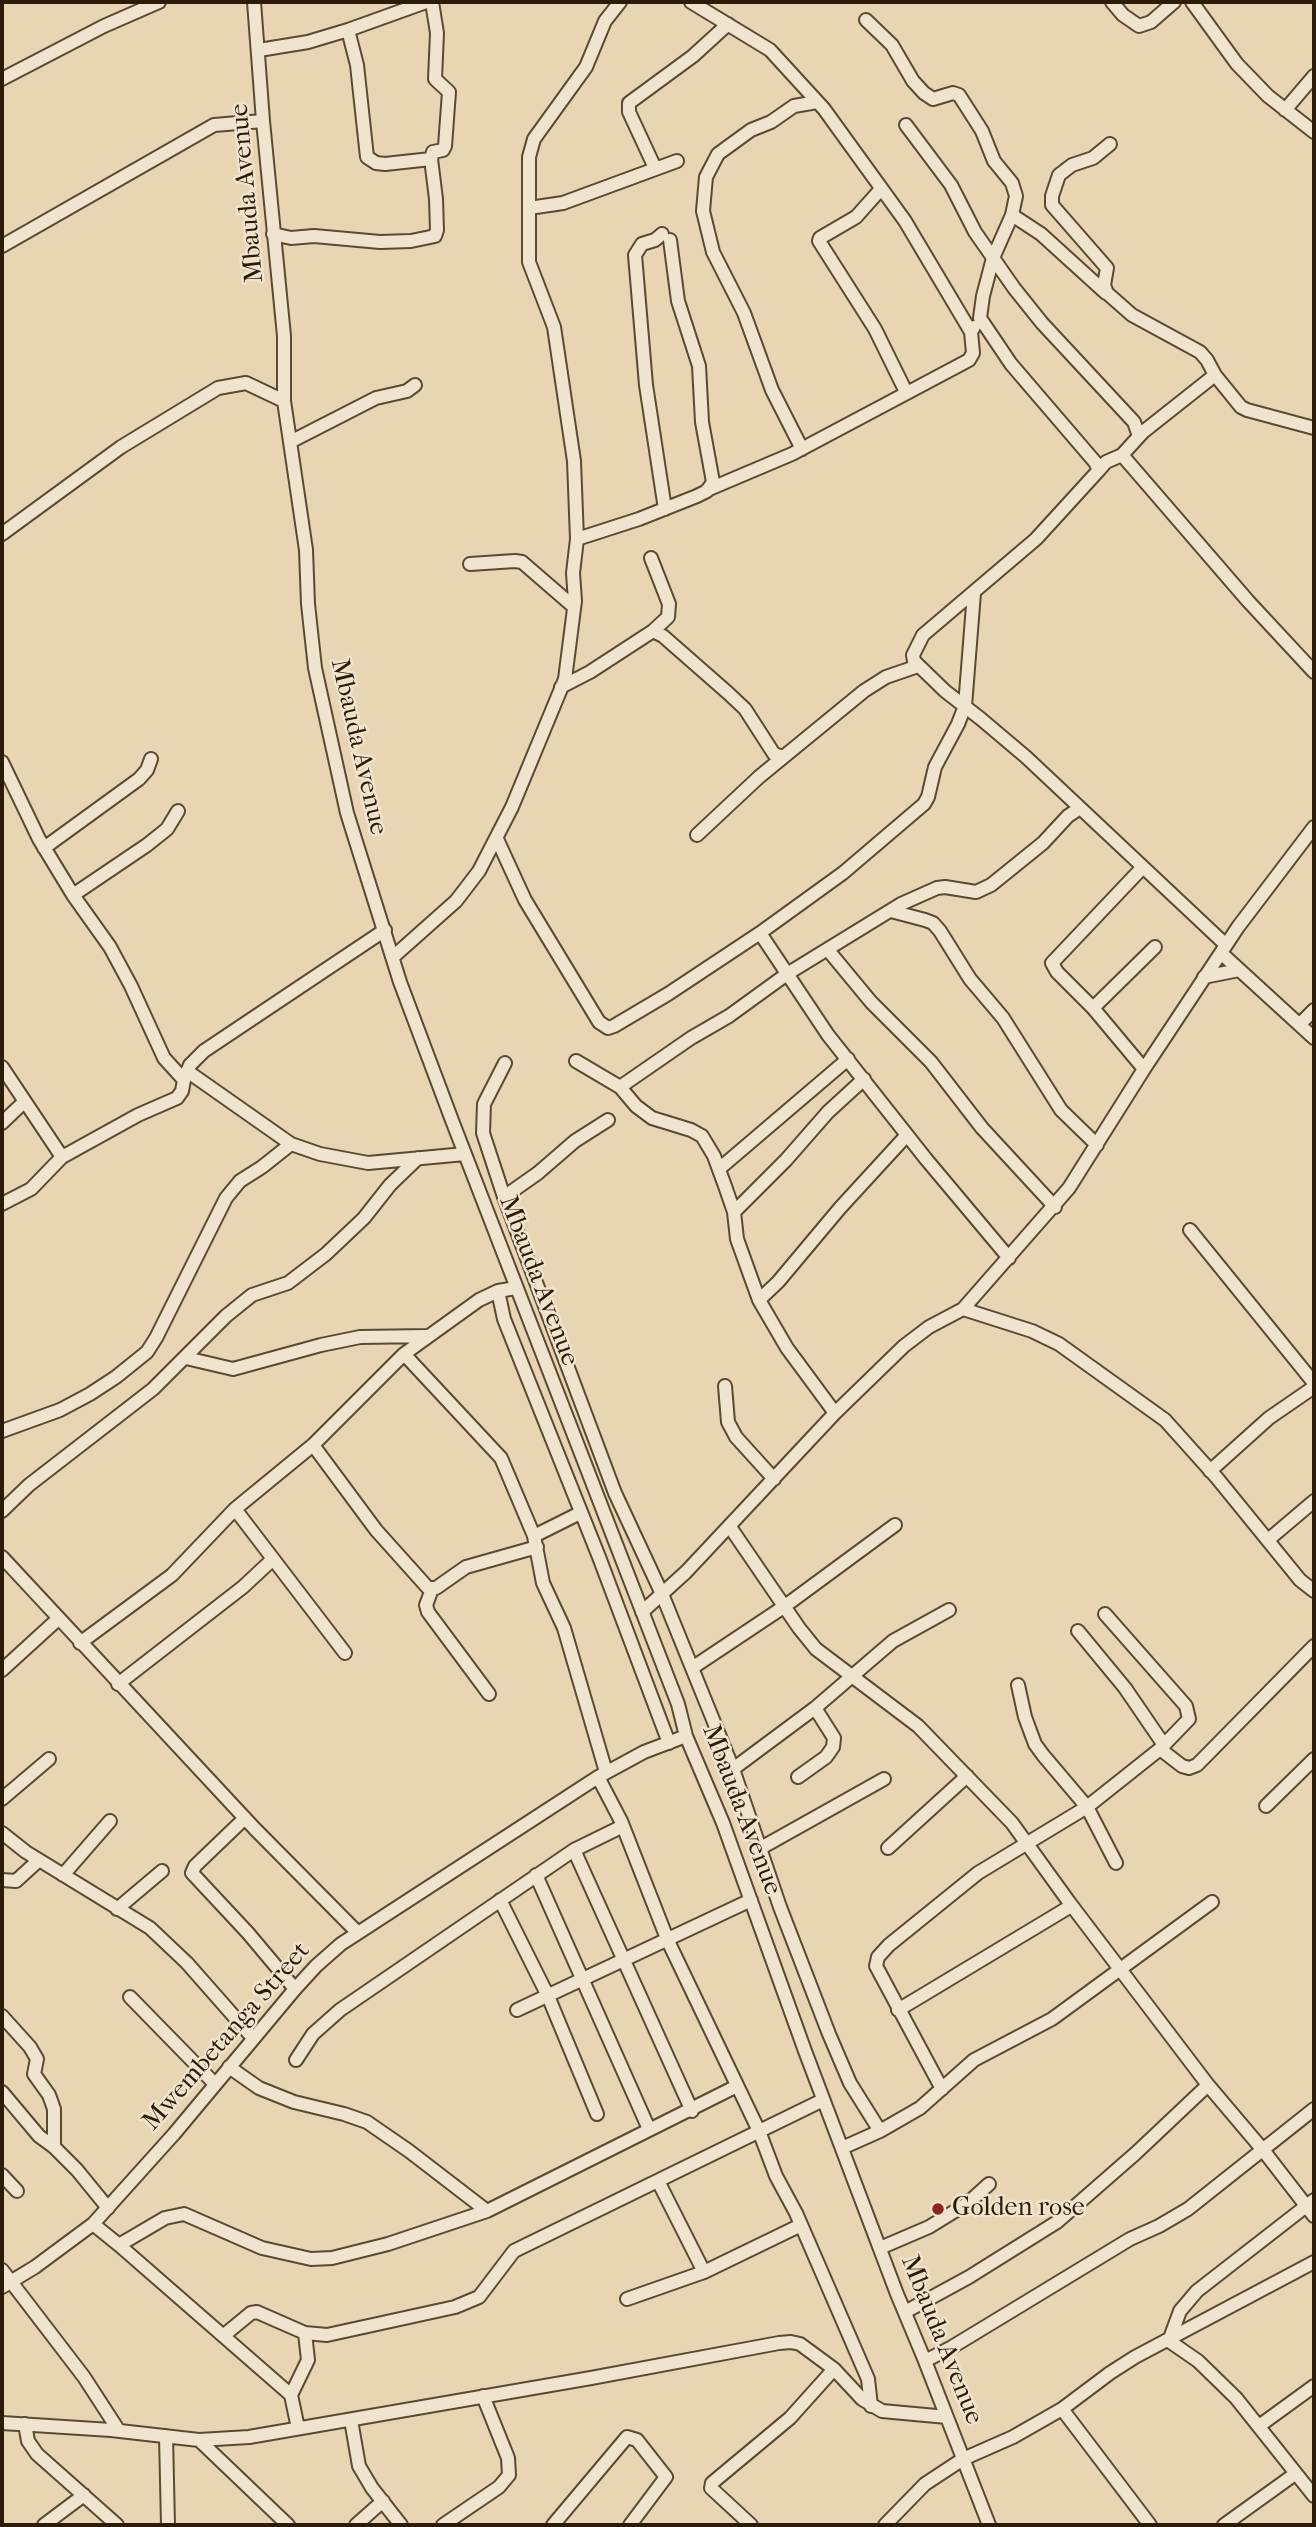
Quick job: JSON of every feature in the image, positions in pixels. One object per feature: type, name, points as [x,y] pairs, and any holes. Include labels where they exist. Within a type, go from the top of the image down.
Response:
[{"type":"street","points":[[2,79],[104,26],[159,2]]},
{"type":"street","name":"Mbauda Avenue","points":[[254,2],[284,336],[284,401],[306,550],[308,604],[315,668],[347,813],[393,957],[465,1154],[678,1704],[686,1735],[723,1823],[823,2100],[989,2525]]},
{"type":"street","points":[[259,50],[348,30],[426,2]]},
{"type":"street","points":[[273,234],[291,238],[321,237],[380,242],[432,237],[437,230],[431,159],[433,152],[443,150],[445,146],[449,92],[435,79],[438,33],[432,2]]},
{"type":"street","points":[[393,957],[456,901],[479,871],[497,839],[565,679],[574,607],[573,573],[577,539],[573,445],[554,327],[529,262],[529,157],[534,139],[586,68],[605,21],[620,2]]},
{"type":"street","points":[[577,539],[665,509],[802,449],[969,360],[974,348],[971,332],[905,221],[817,102],[775,55],[691,2]]},
{"type":"street","points":[[1112,2],[1123,15],[1139,26],[1151,22],[1174,2]]},
{"type":"street","points":[[1192,2],[1237,64],[1285,110],[1314,132]]},
{"type":"street","points":[[866,20],[892,45],[924,93],[933,99],[956,93],[964,102],[1014,189],[1012,215],[993,258],[980,318],[971,332]]},
{"type":"street","points":[[655,167],[629,112],[629,103],[693,56],[728,24]]},
{"type":"street","points":[[348,30],[357,65],[367,158],[385,164],[431,159]]},
{"type":"street","points":[[1285,110],[1314,76]]},
{"type":"street","points":[[802,449],[772,390],[744,313],[713,252],[703,211],[706,177],[718,155],[751,130],[771,122],[794,106],[817,102]]},
{"type":"street","points":[[2,246],[214,125],[263,121]]},
{"type":"street","points":[[906,125],[951,185],[975,232],[993,258],[1035,314],[1134,422],[1139,436]]},
{"type":"street","points":[[1107,293],[1104,285],[1107,268],[1056,209],[1052,200],[1059,175],[1072,165],[1098,155],[1110,144]]},
{"type":"street","points":[[529,208],[576,199],[655,167],[677,161]]},
{"type":"street","points":[[881,189],[856,217],[820,238],[819,242],[875,329],[906,392]]},
{"type":"street","points":[[1012,215],[1041,234],[1132,315],[1200,352],[1241,407],[1314,428]]},
{"type":"street","points":[[665,509],[646,385],[635,255],[642,244],[666,237],[678,301],[699,366],[702,422],[713,482],[707,491]]},
{"type":"street","points":[[980,318],[1011,364],[1099,470]]},
{"type":"street","points":[[1215,375],[1139,436],[1122,455],[1106,463],[1035,539],[923,635],[913,655],[918,666],[945,691],[1026,757],[1143,867],[1223,949],[1239,970],[1314,1038]]},
{"type":"street","points":[[2,534],[121,447],[218,388],[246,383],[284,401]]},
{"type":"street","points":[[290,442],[376,398],[407,391],[415,386]]},
{"type":"street","points":[[1122,455],[1248,601],[1314,672]]},
{"type":"street","points":[[562,687],[590,672],[664,622],[670,610],[651,558]]},
{"type":"street","points":[[470,564],[522,562],[574,607]]},
{"type":"street","points":[[497,839],[525,900],[599,1022],[608,1028],[668,994],[760,933],[843,873],[924,804],[935,767],[965,706],[974,593]]},
{"type":"street","points":[[653,631],[663,636],[728,693],[752,719],[774,754],[783,757]]},
{"type":"street","points":[[697,835],[783,757],[864,691],[886,677],[918,666]]},
{"type":"street","points":[[44,848],[139,779],[151,759]]},
{"type":"street","points":[[2,762],[7,790],[73,895],[110,947],[131,986],[163,1058],[291,1144],[320,1154],[368,1163],[465,1154]]},
{"type":"street","points":[[620,1087],[691,1038],[729,1016],[787,974],[891,911],[937,888],[979,891],[996,881],[1043,843],[1068,816],[1080,808]]},
{"type":"street","points":[[73,895],[147,845],[167,829],[178,811]]},
{"type":"street","points":[[642,1612],[730,1527],[835,1413],[904,1346],[929,1327],[962,1309],[1055,1207],[1076,1179],[1223,949],[1314,827]]},
{"type":"street","points":[[1143,867],[1052,963],[1057,972],[1093,1008],[1144,1069]]},
{"type":"street","points":[[891,911],[933,923],[970,979],[1003,1018],[1057,1104],[1097,1145]]},
{"type":"street","points":[[2,1204],[31,1189],[62,1157],[138,1115],[177,1098],[182,1091],[186,1075],[204,1051],[385,930]]},
{"type":"street","points":[[760,933],[848,1059],[1009,1258]]},
{"type":"street","points":[[1093,1008],[1155,947]]},
{"type":"street","points":[[828,950],[871,1002],[931,1062],[982,1128],[1055,1207]]},
{"type":"street","points":[[1204,977],[1239,970]]},
{"type":"street","points":[[1300,1024],[1314,1010]]},
{"type":"street","points":[[719,1169],[848,1059]]},
{"type":"street","points":[[576,1060],[620,1087],[636,1106],[652,1118],[691,1129],[702,1136],[719,1169],[734,1212],[737,1238],[759,1300],[787,1348],[835,1413]]},
{"type":"street","points":[[505,1063],[484,1104],[483,1133],[504,1197],[615,1493],[662,1594],[733,1769],[759,1849],[829,2034],[850,2082],[880,2131]]},
{"type":"street","points":[[2,1068],[62,1157]]},
{"type":"street","points":[[734,1212],[786,1160],[828,1112],[864,1079]]},
{"type":"street","points":[[2,1123],[24,1102]]},
{"type":"street","points":[[504,1197],[538,1173],[575,1141],[608,1120]]},
{"type":"street","points":[[759,1300],[778,1282],[840,1208],[907,1135]]},
{"type":"street","points":[[2,1431],[60,1410],[90,1394],[147,1352],[226,1198],[240,1181],[291,1144]]},
{"type":"street","points":[[2,1511],[48,1469],[153,1389],[226,1316],[252,1295],[288,1283],[326,1254],[364,1218],[390,1185],[418,1158]]},
{"type":"street","points":[[1190,1230],[1314,1385],[1269,1418],[1210,1471]]},
{"type":"street","points":[[80,1643],[172,1575],[235,1509],[313,1445],[404,1354],[479,1300],[498,1291],[516,1288]]},
{"type":"street","points":[[498,1291],[504,1319],[669,1743]]},
{"type":"street","points":[[962,1309],[1032,1331],[1084,1360],[1165,1420],[1300,1580],[1314,1591]]},
{"type":"street","points":[[186,1358],[233,1369],[360,1337],[427,1336]]},
{"type":"street","points":[[404,1354],[501,1458],[535,1541],[543,1583],[564,1628],[602,1774],[668,1941],[759,2132],[776,2176],[801,2225],[868,2379],[871,2406]]},
{"type":"street","points":[[725,1386],[728,1422],[736,1437],[774,1479]]},
{"type":"street","points":[[313,1445],[376,1530],[422,1582],[432,1589]]},
{"type":"street","points":[[1268,1540],[1314,1501]]},
{"type":"street","points":[[235,1509],[345,1653]]},
{"type":"street","points":[[489,1694],[428,1612],[426,1605],[432,1589],[466,1567],[535,1541],[580,1513]]},
{"type":"street","points":[[692,1668],[785,1606],[895,1525]]},
{"type":"street","points":[[730,1527],[811,1644],[850,1677],[918,1726],[993,1801],[1208,2085],[1310,2203],[1314,2216]]},
{"type":"street","points":[[2,1557],[118,1684],[358,1933]]},
{"type":"street","points":[[118,1684],[243,1587],[273,1559]]},
{"type":"street","points":[[733,1769],[815,1708],[893,1641],[949,1610]]},
{"type":"street","points":[[942,2089],[876,1966],[878,1956],[957,1888],[1087,1807],[1162,1747],[1186,1723],[1189,1711],[1105,1614]]},
{"type":"street","points":[[2,1670],[58,1619]]},
{"type":"street","points":[[1078,1630],[1125,1688],[1162,1747],[1182,1766],[1189,1768],[1197,1765],[1314,1646]]},
{"type":"street","points":[[1018,1685],[1025,1717],[1035,1744],[1087,1807],[1116,1863]]},
{"type":"street","points":[[799,1777],[826,1757],[833,1747],[834,1738],[815,1708]]},
{"type":"street","name":"Mwembetanga Street","points":[[6,2284],[54,2255],[93,2224],[316,1966],[358,1933],[602,1774],[686,1735]]},
{"type":"street","points":[[2,1799],[48,1759]]},
{"type":"street","points":[[1266,1806],[1314,1759]]},
{"type":"street","points":[[888,1848],[967,1776]]},
{"type":"street","points":[[759,1849],[884,1779]]},
{"type":"street","points":[[245,1818],[195,1866],[192,1873],[295,1989]]},
{"type":"street","points":[[63,1875],[110,1821]]},
{"type":"street","points":[[296,2060],[313,2034],[340,2010],[574,1850],[623,1826]]},
{"type":"street","points":[[2,1833],[39,1860],[150,1928],[187,1963],[253,2038]]},
{"type":"street","points":[[574,1850],[692,2110]]},
{"type":"street","points":[[2,1880],[16,1881],[39,1860]]},
{"type":"street","points":[[117,1909],[162,1871]]},
{"type":"street","points":[[536,1875],[649,2129]]},
{"type":"street","points":[[500,1900],[548,1996],[597,2115]]},
{"type":"street","points":[[517,2010],[751,1900]]},
{"type":"street","points":[[842,2148],[880,2131],[920,2108],[974,2060],[1036,2029],[1212,1902]]},
{"type":"street","points":[[898,2010],[1071,1906]]},
{"type":"street","points":[[130,1997],[215,2084]]},
{"type":"street","points":[[2,2016],[30,2047],[37,2059],[34,2074],[49,2095],[54,2109],[54,2147]]},
{"type":"street","points":[[229,2067],[259,2088],[294,2102],[344,2113],[367,2122],[487,2211]]},
{"type":"street","points":[[905,2312],[989,2265],[1057,2222],[1208,2085]]},
{"type":"street","points":[[119,2245],[165,2218],[184,2214],[262,2248],[311,2259],[332,2258],[388,2244],[487,2211],[737,2087]]},
{"type":"street","points":[[2,2092],[38,2136],[54,2147],[108,2208]]},
{"type":"street","points":[[223,2336],[257,2312],[305,2333],[327,2335],[456,2307],[479,2297],[514,2251],[823,2100]]},
{"type":"street","points":[[926,2361],[1130,2239],[1188,2209],[1314,2109]]},
{"type":"street","points":[[2,2175],[17,2191]]},
{"type":"street","points":[[659,2180],[704,2272]]},
{"type":"street","points":[[880,2248],[929,2227],[968,2203],[989,2184]]},
{"type":"street","points":[[1169,2341],[1180,2311],[1197,2291],[1310,2203]]},
{"type":"street","points":[[93,2224],[291,2395],[298,2428]]},
{"type":"street","points":[[627,2299],[704,2272],[801,2225]]},
{"type":"street","points":[[885,2525],[925,2484],[963,2459],[1013,2437],[1062,2409],[1110,2373],[1314,2262]]},
{"type":"street","points":[[2,2270],[6,2284],[84,2376],[119,2431]]},
{"type":"street","points":[[291,2395],[308,2360],[305,2333]]},
{"type":"street","points":[[1169,2341],[1198,2361],[1236,2398],[1314,2496]]},
{"type":"street","points":[[2,2423],[199,2440],[249,2437],[779,2343],[800,2344],[834,2369],[871,2406],[892,2414],[947,2417]]},
{"type":"street","points":[[751,2525],[711,2487],[712,2483],[790,2418],[834,2369]]},
{"type":"street","points":[[1259,2426],[1314,2386]]},
{"type":"street","points":[[443,2525],[499,2487],[509,2474],[508,2458],[482,2396]]},
{"type":"street","points":[[1062,2409],[1150,2525]]},
{"type":"street","points":[[351,2420],[359,2466],[401,2525]]},
{"type":"street","points":[[24,2424],[31,2447],[117,2525]]},
{"type":"street","points":[[166,2436],[168,2525]]},
{"type":"street","points":[[553,2525],[627,2437],[637,2440],[666,2477],[630,2525]]},
{"type":"street","points":[[199,2440],[288,2525]]},
{"type":"street","points":[[1224,2525],[1295,2474]]},
{"type":"street","points":[[44,2525],[85,2495]]},
{"type":"street","points":[[356,2525],[383,2501]]},
{"type":"place","name":"Golden rose","points":[[938,2209]]}]
